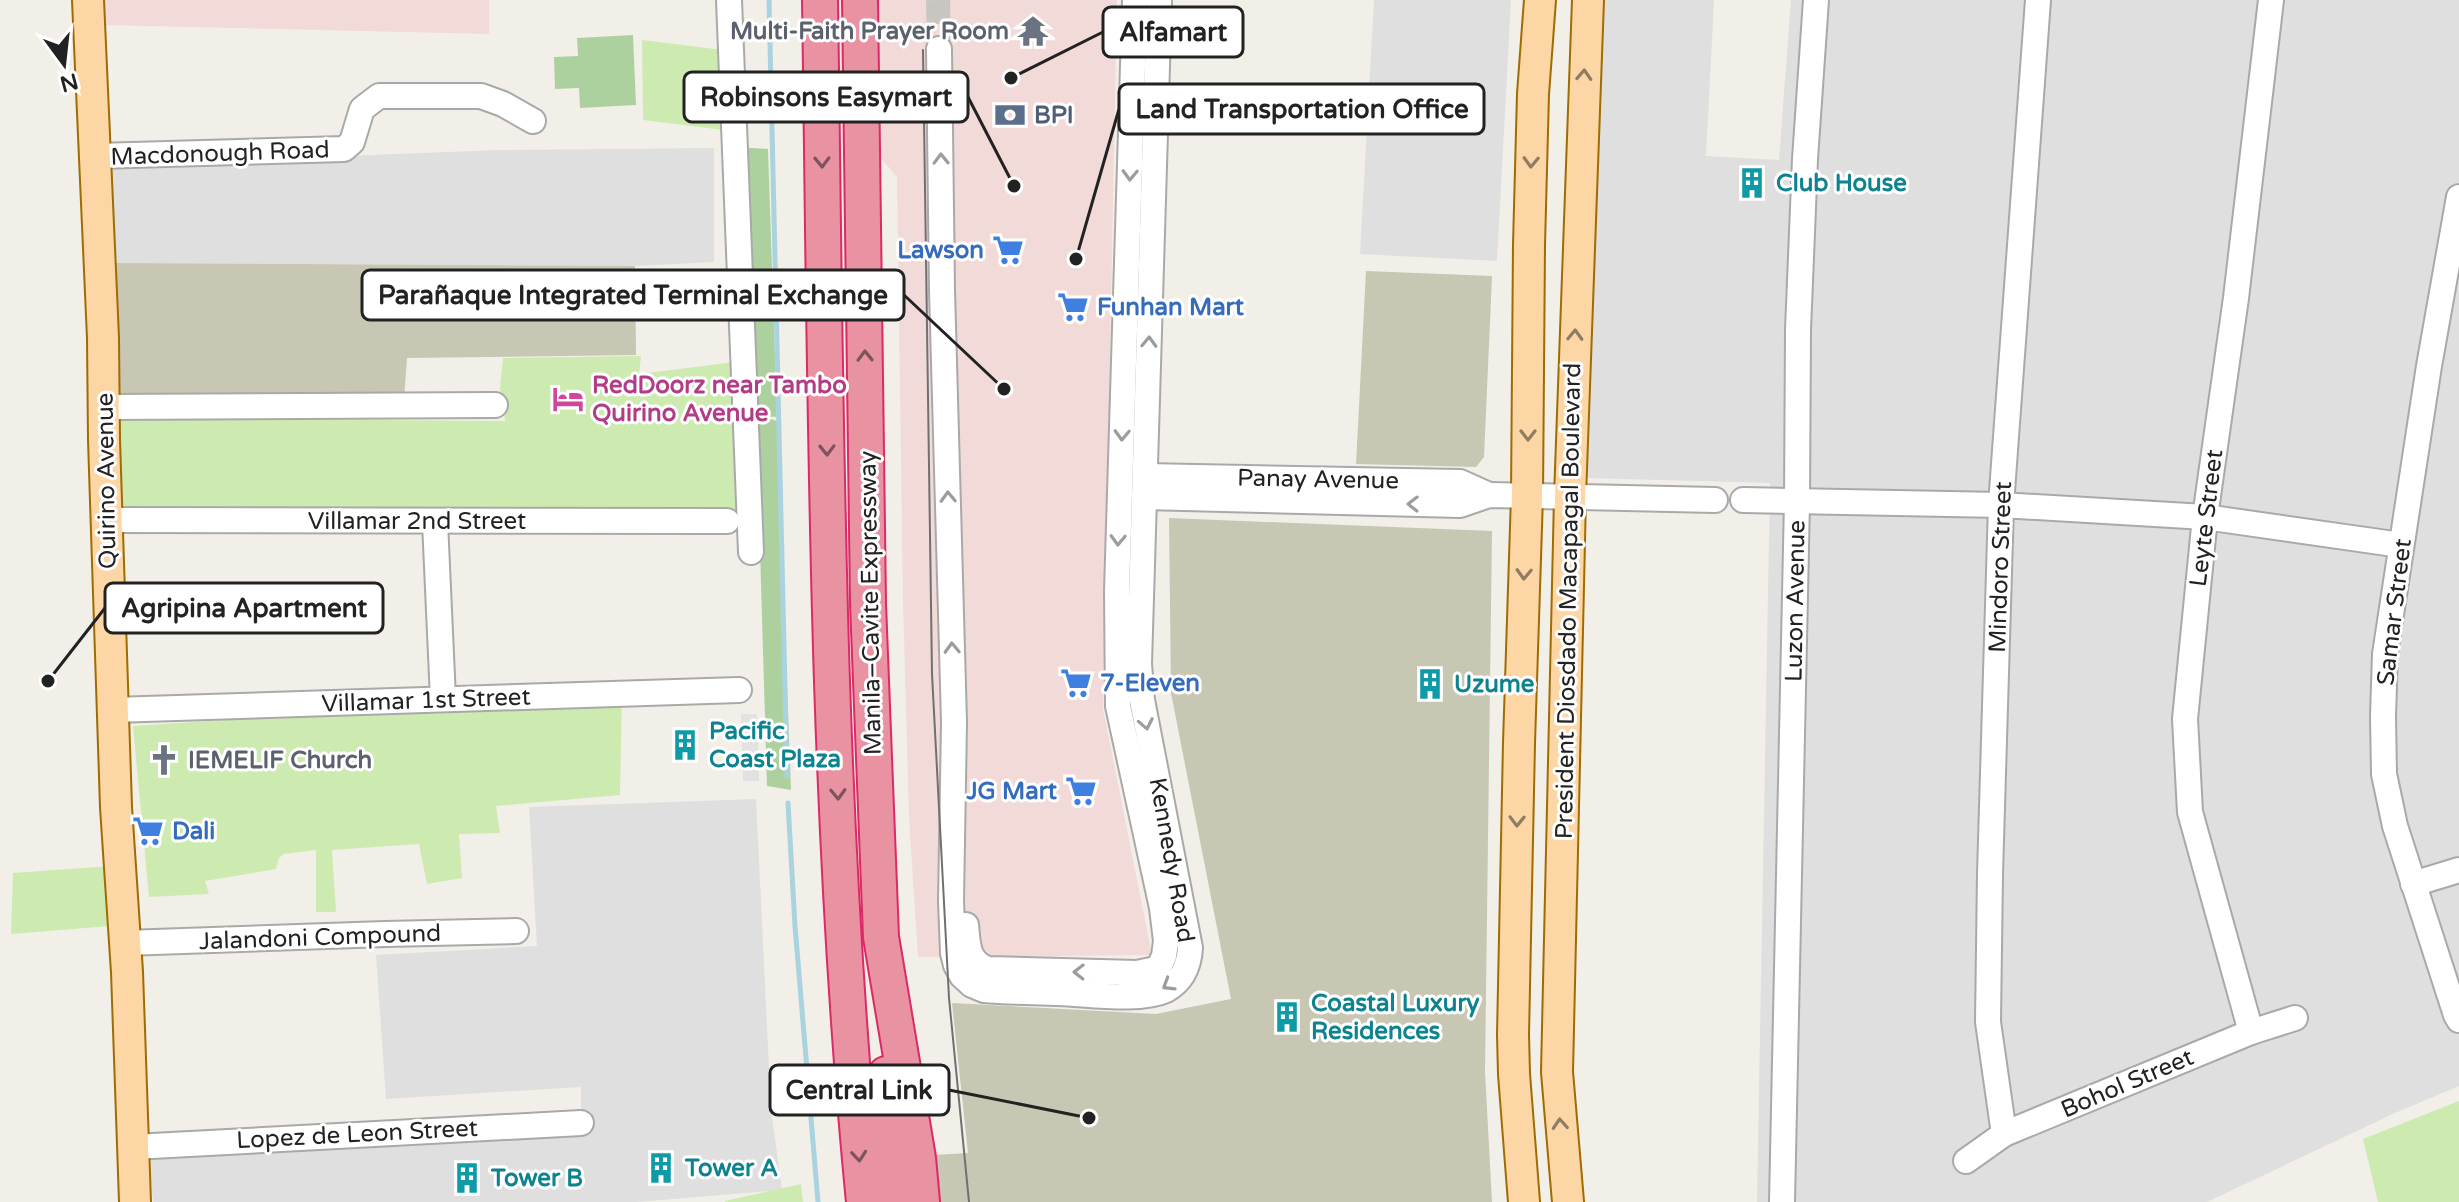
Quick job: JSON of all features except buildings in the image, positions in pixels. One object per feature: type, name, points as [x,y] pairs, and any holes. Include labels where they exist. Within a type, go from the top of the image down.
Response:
[{"type":"highway","name":"Manila–Cavite Expressway","points":[[820,0],[830,610],[850,1055],[864,1202]]},
{"type":"highway","name":"Manila–Cavite Expressway","points":[[860,0],[868,604],[881,937],[918,1158],[922,1202]]},
{"type":"highway","points":[[881,937],[888,1142],[895,1202]]},
{"type":"main road","name":"Quirino Avenue","points":[[88,0],[96,156],[113,710],[135,1202]]},
{"type":"main road","name":"President Diosdado Macapagal Boulevard","points":[[1524,1202],[1513,1035],[1527,496],[1531,169],[1540,0]]},
{"type":"main road","name":"President Diosdado Macapagal Boulevard","points":[[1568,1202],[1557,1072],[1570,497],[1588,0]]},
{"type":"street","points":[[729,0],[751,552]]},
{"type":"street","name":"Kennedy Road","points":[[1125,995],[1152,994],[1174,984],[1187,966],[1190,948],[1142,700],[1139,664],[1144,486],[1145,70],[1135,0]]},
{"type":"street","name":"Kennedy Road","points":[[1125,995],[1156,969],[1164,956],[1166,934],[1123,734],[1117,679],[1117,575],[1145,70],[1159,0]]},
{"type":"street","name":"Luzon Avenue","points":[[1782,1202],[1798,330],[1816,0]]},
{"type":"street","name":"Mindoro Street","points":[[2004,1134],[1988,1022],[2001,505],[2038,0]]},
{"type":"street","name":"Leyte Street","points":[[2251,1032],[2190,812],[2185,719],[2205,517],[2236,298],[2271,0]]},
{"type":"street","points":[[939,49],[954,759],[951,901],[954,959],[962,976],[984,990],[1125,995]]},
{"type":"street","name":"Macdonough Road","points":[[96,156],[344,149],[352,142],[362,109],[379,96],[481,96],[533,121]]},
{"type":"street","name":"Samar Street","points":[[2459,197],[2429,366],[2385,654],[2384,774],[2395,826],[2459,1020]]},
{"type":"street","points":[[104,407],[495,405]]},
{"type":"street","name":"Panay Avenue","points":[[1144,486],[1460,482],[1489,495],[1715,500]]},
{"type":"street","points":[[1743,500],[2001,505],[2205,517],[2401,545]]},
{"type":"street","name":"Villamar 2nd Street","points":[[107,520],[727,521]]},
{"type":"street","points":[[435,522],[443,699]]},
{"type":"street","name":"Villamar 1st Street","points":[[113,710],[739,690]]},
{"type":"street","points":[[954,759],[968,948],[972,959],[982,967],[995,970],[1137,973],[1156,969]]},
{"type":"street","points":[[2413,884],[2459,870]]},
{"type":"street","name":"Jalandoni Compound","points":[[125,943],[516,931]]},
{"type":"street","name":"Bohol Street","points":[[1966,1161],[2004,1134],[2251,1032],[2295,1018]]},
{"type":"street","name":"Lopez de Leon Street","points":[[133,1147],[581,1123]]},
{"type":"shaded area","points":[[101,0],[489,0],[489,34],[102,25]]},
{"type":"shaded area","points":[[879,0],[1117,0],[1103,709],[1152,955],[918,957],[909,818],[903,601],[897,177],[881,158]]},
{"type":"shaded area","points":[[1374,0],[1511,0],[1497,261],[1360,254]]},
{"type":"shaded area","points":[[1600,0],[1714,0],[1706,156],[1779,160],[1791,0],[2459,0],[2459,1086],[2207,1202],[1757,1202],[1770,483],[1586,478],[1591,194]]},
{"type":"shaded area","points":[[714,148],[714,262],[635,266],[112,263],[108,165],[498,150]]},
{"type":"shaded area","points":[[112,263],[635,266],[636,355],[407,358],[404,400],[116,400]]},
{"type":"shaded area","points":[[1366,271],[1492,276],[1484,457],[1476,467],[1356,464]]},
{"type":"shaded area","points":[[1169,518],[1492,531],[1485,1071],[1492,1202],[938,1202],[934,1155],[968,1153],[952,1003],[1156,1014],[1231,999],[1171,693]]},
{"type":"shaded area","points":[[741,714],[757,714],[759,781],[743,781]]},
{"type":"shaded area","points":[[756,799],[771,1109],[782,1190],[637,1202],[153,1202],[148,1148],[581,1123],[581,1087],[386,1099],[376,955],[537,946],[529,807]]},
{"type":"green space","points":[[633,35],[636,105],[580,108],[579,88],[555,89],[554,57],[578,56],[577,38]]},
{"type":"green space","points":[[642,40],[723,50],[723,130],[643,120]]},
{"type":"green space","points":[[737,147],[768,149],[777,417],[762,416],[777,421],[791,790],[767,786],[756,415]]},
{"type":"green space","points":[[641,356],[639,374],[735,362],[737,511],[120,512],[116,418],[505,421],[500,388],[503,358]]},
{"type":"green space","points":[[622,694],[620,795],[496,806],[500,833],[459,834],[462,878],[427,884],[419,844],[332,850],[336,912],[316,912],[316,850],[284,854],[279,858],[276,869],[205,881],[209,894],[149,897],[133,726]]},
{"type":"green space","points":[[111,866],[110,926],[11,934],[13,873]]},
{"type":"green space","points":[[2459,1101],[2459,1202],[2378,1202],[2363,1139]]},
{"type":"green space","points":[[801,1184],[803,1202],[725,1202],[725,1201]]},
{"type":"waterway","points":[[769,0],[787,776]]},
{"type":"waterway","points":[[788,803],[818,1202]]},
{"type":"tunnel","points":[[938,0],[939,49]]},
{"type":"tram line","points":[[923,50],[932,674],[949,998],[969,1202]]},
{"type":"place","name":"Multi-Faith Prayer Room","points":[[1033,31]]},
{"type":"place","name":"Alfamart","points":[[1011,78]]},
{"type":"place","name":"BPI","points":[[1010,115]]},
{"type":"place","name":"Club House","points":[[1752,183]]},
{"type":"place","name":"Robinsons Easymart","points":[[1014,186]]},
{"type":"place","name":"Lawson","points":[[1008,250]]},
{"type":"place","name":"Land Transportation Office","points":[[1076,259]]},
{"type":"place","name":"Funhan Mart","points":[[1073,307]]},
{"type":"place","name":"Parañaque Integrated Terminal Exchange","points":[[1004,389]]},
{"type":"place","name":"RedDoorz near Tambo Quirino Avenue","points":[[568,399]]},
{"type":"place","name":"Agripina Apartment","points":[[48,681]]},
{"type":"place","name":"7-Eleven","points":[[1076,683]]},
{"type":"place","name":"Uzume","points":[[1430,684]]},
{"type":"place","name":"Pacific Coast Plaza","points":[[685,745]]},
{"type":"place","name":"IEMELIF Church","points":[[164,760]]},
{"type":"place","name":"JG Mart","points":[[1081,791]]},
{"type":"place","name":"Dali","points":[[148,831]]},
{"type":"place","name":"Coastal Luxury Residences","points":[[1287,1017]]},
{"type":"place","name":"Central Link","points":[[1089,1118]]},
{"type":"place","name":"Tower A","points":[[661,1168]]},
{"type":"place","name":"Tower B","points":[[467,1178]]}]
